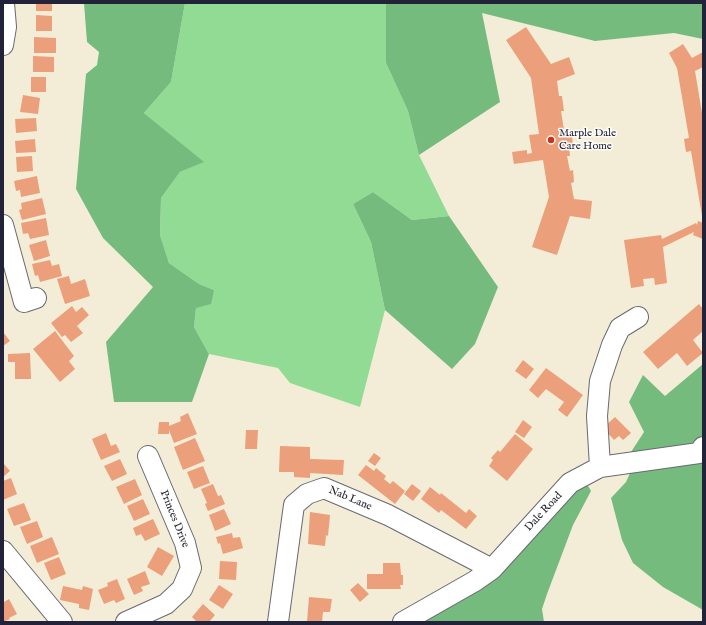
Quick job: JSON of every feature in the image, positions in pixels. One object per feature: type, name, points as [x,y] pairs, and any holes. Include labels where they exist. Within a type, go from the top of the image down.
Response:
[{"type":"street","points":[[3,45],[6,27],[4,3]]},
{"type":"street","points":[[3,226],[24,302],[36,298]]},
{"type":"street","points":[[600,467],[596,416],[600,381],[612,345],[620,328],[638,317]]},
{"type":"street","name":"Dale Road","points":[[403,622],[475,581],[492,569],[570,483],[600,467],[698,453],[703,447]]},
{"type":"street","name":"Princes Drive","points":[[126,622],[166,604],[182,589],[191,568],[185,543],[148,456]]},
{"type":"street","name":"Nab Lane","points":[[278,622],[294,505],[307,494],[324,488],[388,515],[492,569]]},
{"type":"street","points":[[3,551],[51,618]]},
{"type":"green space","points":[[84,3],[185,3],[171,82],[144,113],[204,162],[180,172],[161,198],[160,235],[169,263],[199,284],[214,290],[211,304],[196,308],[194,327],[209,354],[192,402],[114,402],[106,342],[153,287],[103,238],[76,189],[86,74],[97,65],[99,52],[87,42]]},
{"type":"green space","points":[[185,3],[386,3],[386,63],[408,111],[419,155],[449,216],[412,220],[373,192],[353,204],[371,242],[385,310],[360,407],[290,383],[278,368],[209,354],[194,327],[196,308],[214,290],[199,284],[169,263],[160,235],[161,198],[180,172],[203,162],[144,113],[171,82]]},
{"type":"green space","points":[[386,3],[703,3],[703,39],[674,33],[595,41],[482,13],[500,102],[419,155],[408,111],[386,63]]},
{"type":"green space","points":[[373,192],[412,220],[449,216],[498,287],[475,344],[452,369],[385,310],[371,242],[353,204]]},
{"type":"green space","points":[[703,364],[703,610],[663,587],[633,563],[622,540],[611,498],[626,482],[635,462],[631,452],[644,432],[629,402],[643,375],[665,396]]},
{"type":"green space","points":[[583,477],[591,491],[573,525],[547,594],[542,609],[544,622],[411,622],[475,581]]},
{"type":"building","points":[[36,3],[52,3],[52,11],[36,11]]},
{"type":"building","points":[[36,15],[52,16],[52,31],[36,31]]},
{"type":"building","name":"Marple Dale Care Home","points":[[526,27],[551,64],[569,57],[575,74],[557,81],[559,96],[562,96],[564,111],[561,111],[564,130],[571,129],[573,145],[569,146],[570,156],[567,156],[570,171],[573,170],[574,182],[571,183],[574,199],[592,201],[590,219],[570,216],[557,255],[532,247],[549,197],[543,160],[514,164],[512,152],[527,150],[527,154],[532,153],[529,135],[539,134],[531,78],[506,40]]},
{"type":"building","points":[[34,37],[56,38],[56,53],[34,53]]},
{"type":"building","points":[[683,44],[692,58],[703,52],[703,67],[695,71],[703,119],[703,222],[691,151],[686,152],[684,139],[689,138],[677,68],[669,53]]},
{"type":"building","points":[[33,56],[54,57],[54,72],[33,72]]},
{"type":"building","points":[[31,77],[46,77],[46,92],[31,92]]},
{"type":"building","points":[[23,95],[40,98],[38,114],[20,112]]},
{"type":"building","points":[[36,118],[37,131],[16,133],[15,119]]},
{"type":"building","points":[[35,139],[36,152],[16,153],[15,141]]},
{"type":"building","points":[[32,156],[33,171],[17,172],[16,157]]},
{"type":"building","points":[[37,176],[40,193],[21,197],[20,190],[16,191],[14,181]]},
{"type":"building","points":[[42,198],[46,214],[22,220],[19,210],[22,209],[21,203]]},
{"type":"building","points":[[46,218],[49,235],[30,239],[28,233],[23,234],[21,223]]},
{"type":"building","points":[[698,221],[703,223],[703,239],[693,235],[694,232],[663,247],[667,283],[655,285],[654,278],[643,279],[644,286],[631,288],[624,240],[661,235],[662,239],[696,223],[697,225]]},
{"type":"building","points":[[46,240],[50,256],[34,261],[29,245]]},
{"type":"building","points":[[50,260],[52,266],[59,264],[62,276],[40,282],[38,275],[35,276],[32,264]]},
{"type":"building","points":[[69,276],[71,284],[85,279],[90,296],[65,304],[57,279]]},
{"type":"building","points":[[699,304],[703,309],[703,331],[693,340],[703,353],[687,366],[677,353],[658,369],[643,352]]},
{"type":"building","points":[[72,306],[76,312],[82,307],[89,315],[77,326],[83,333],[71,342],[65,335],[62,337],[51,323]]},
{"type":"building","points":[[55,331],[74,356],[69,361],[75,369],[60,382],[33,349]]},
{"type":"building","points":[[3,332],[10,341],[3,346]]},
{"type":"building","points":[[30,353],[31,379],[15,379],[15,362],[8,362],[8,354]]},
{"type":"building","points":[[523,360],[534,369],[526,379],[515,371]]},
{"type":"building","points":[[546,368],[583,395],[567,417],[558,410],[564,402],[546,389],[538,398],[529,390]]},
{"type":"building","points":[[188,413],[197,434],[174,443],[169,430],[169,434],[158,434],[159,422],[169,422],[169,426],[181,421],[180,417]]},
{"type":"building","points":[[615,417],[631,433],[623,440],[619,436],[614,440],[606,431],[605,426]]},
{"type":"building","points":[[523,420],[532,427],[524,438],[515,432]]},
{"type":"building","points":[[246,430],[258,430],[257,449],[245,449]]},
{"type":"building","points":[[106,433],[111,446],[116,444],[120,452],[101,460],[92,439]]},
{"type":"building","points":[[515,434],[533,449],[507,481],[489,466],[493,460],[491,458],[498,450],[500,452]]},
{"type":"building","points":[[195,438],[205,461],[183,470],[174,447]]},
{"type":"building","points":[[280,446],[310,447],[310,459],[344,460],[343,475],[310,473],[310,478],[294,477],[294,472],[279,472]]},
{"type":"building","points":[[374,453],[381,458],[375,466],[368,461]]},
{"type":"building","points":[[120,459],[127,474],[112,481],[104,466]]},
{"type":"building","points":[[4,464],[10,471],[3,477],[3,465]]},
{"type":"building","points":[[366,465],[374,471],[376,468],[386,476],[384,479],[390,484],[393,481],[405,491],[395,504],[358,475]]},
{"type":"building","points":[[203,466],[210,483],[194,489],[187,472]]},
{"type":"building","points":[[11,478],[17,494],[3,500],[3,481]]},
{"type":"building","points":[[135,479],[142,495],[124,504],[116,487]]},
{"type":"building","points":[[213,484],[218,496],[221,495],[225,504],[208,511],[205,504],[207,503],[201,489]]},
{"type":"building","points":[[412,484],[421,491],[413,501],[404,494]]},
{"type":"building","points":[[430,487],[440,495],[441,493],[466,513],[469,509],[477,516],[466,529],[441,510],[439,513],[421,499]]},
{"type":"building","points":[[143,499],[150,514],[134,521],[127,506]]},
{"type":"building","points":[[24,503],[31,520],[14,526],[7,509]]},
{"type":"building","points":[[224,509],[231,524],[215,531],[209,515]]},
{"type":"building","points":[[310,512],[330,515],[328,536],[326,535],[325,546],[308,544]]},
{"type":"building","points":[[153,519],[160,534],[145,541],[141,534],[136,536],[133,528]]},
{"type":"building","points":[[37,521],[43,537],[27,544],[20,527]]},
{"type":"building","points":[[232,533],[233,538],[240,537],[243,548],[223,554],[220,543],[218,544],[216,537]]},
{"type":"building","points":[[52,537],[59,554],[37,563],[30,546]]},
{"type":"building","points":[[158,547],[174,556],[162,576],[147,567]]},
{"type":"building","points":[[59,557],[66,574],[51,580],[44,563]]},
{"type":"building","points":[[220,561],[237,562],[236,580],[219,579]]},
{"type":"building","points":[[383,563],[400,563],[401,575],[403,575],[403,585],[400,585],[401,589],[367,589],[367,574],[383,574]]},
{"type":"building","points":[[145,571],[150,584],[141,587],[143,591],[134,595],[127,579]]},
{"type":"building","points":[[117,579],[125,599],[116,603],[114,600],[104,604],[98,590],[108,586],[107,583]]},
{"type":"building","points":[[358,583],[369,594],[360,602],[350,590]]},
{"type":"building","points":[[219,585],[233,594],[223,609],[209,600]]},
{"type":"building","points":[[63,586],[82,590],[83,586],[93,589],[89,610],[79,608],[79,604],[60,600]]},
{"type":"building","points":[[309,597],[332,599],[330,612],[323,612],[322,622],[307,622]]},
{"type":"building","points":[[9,599],[17,614],[3,622],[3,600],[4,602]]},
{"type":"building","points":[[203,604],[215,615],[209,622],[197,622],[192,617]]},
{"type":"place","name":"Marple Dale Care Home","points":[[551,140]]}]
